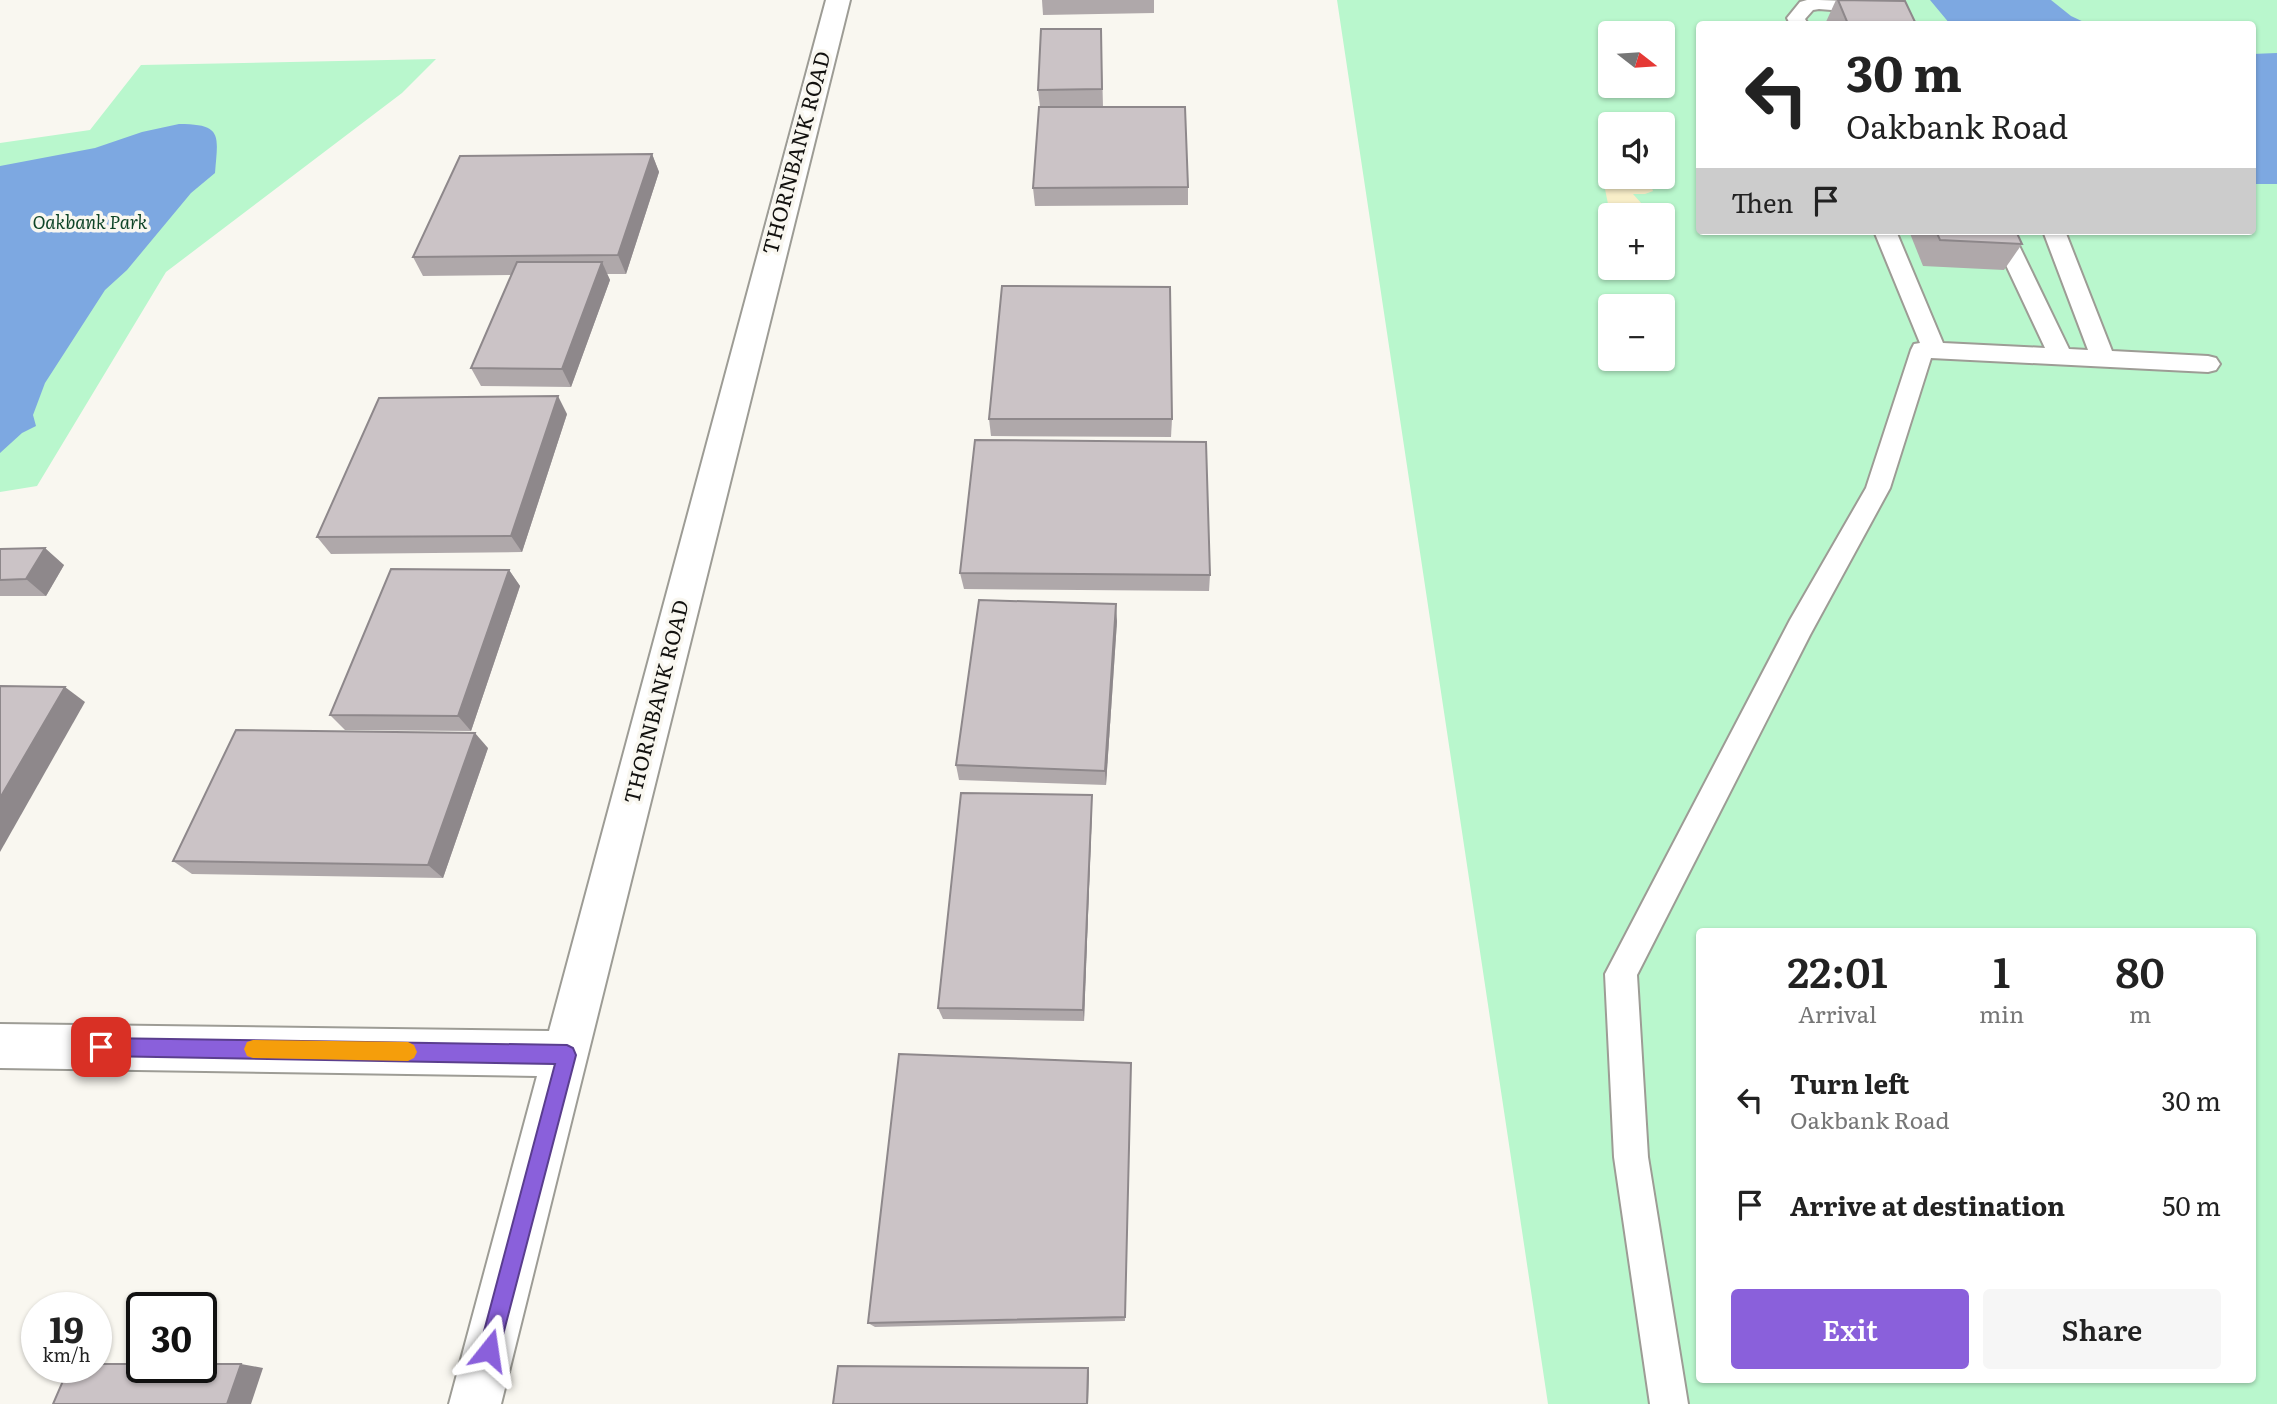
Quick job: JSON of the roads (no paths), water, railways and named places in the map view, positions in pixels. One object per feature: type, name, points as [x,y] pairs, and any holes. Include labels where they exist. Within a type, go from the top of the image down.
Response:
[{"type":"street","name":"THORNBANK ROAD","points":[[475,1404],[838,0]]},
{"type":"street","points":[[0,1045],[567,1055]]},
{"type":"lane","points":[[1798,21],[1796,18],[1809,5],[1836,1],[1864,6],[1895,21]]},
{"type":"lane","points":[[1887,235],[1935,351]]},
{"type":"lane","points":[[2003,235],[2061,356]]},
{"type":"lane","points":[[2056,235],[2103,359]]},
{"type":"lane","points":[[1669,1404],[1631,1157],[1622,974],[1800,628],[1878,488],[1922,350],[2208,364]]},
{"type":"water","points":[[1930,0],[2051,0],[2082,21],[1948,21]]},
{"type":"water","points":[[2277,53],[2277,184],[2256,184],[2256,54]]},
{"type":"water","points":[[179,124],[204,126],[215,134],[215,173],[191,193],[127,270],[105,290],[45,383],[33,415],[36,426],[22,433],[0,453],[0,166],[95,148],[142,132]]},
{"type":"park label","name":"Oakbank Park","points":[[90,223]]}]
